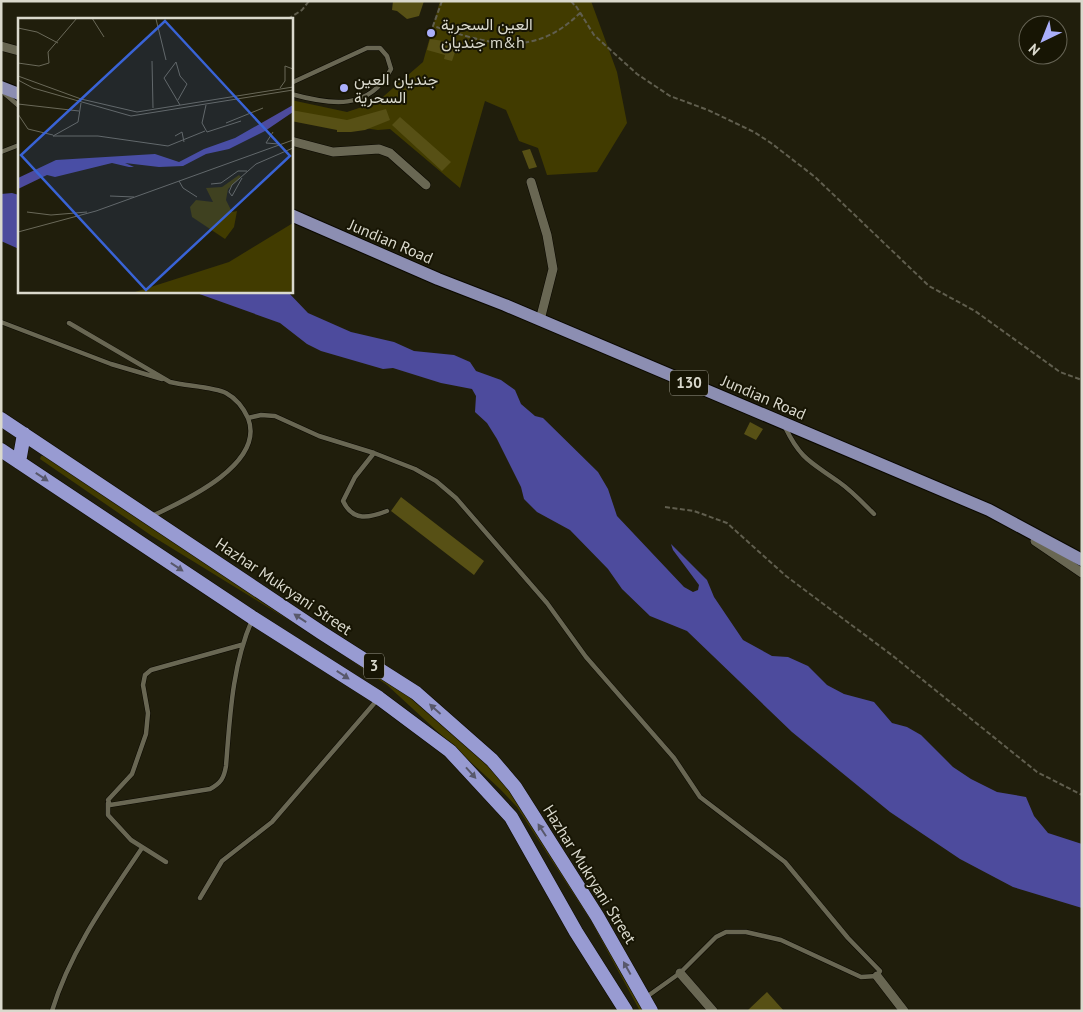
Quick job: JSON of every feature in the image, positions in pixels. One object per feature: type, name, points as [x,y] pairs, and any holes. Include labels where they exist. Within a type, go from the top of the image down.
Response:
[{"type":"highway","name":"Hazhar Mukryani Street","points":[[1,419],[416,693],[492,760],[515,787],[562,860],[606,930],[647,1005]]},
{"type":"highway","points":[[19,462],[24,434]]},
{"type":"highway","name":"3","points":[[1,450],[253,618],[378,698],[450,751],[511,817],[576,932],[626,1011]]},
{"type":"main road","points":[[1,87],[18,94]]},
{"type":"main road","name":"Jundian Road","points":[[292,215],[438,279],[540,320],[989,510],[1082,560]]},
{"type":"street","points":[[1,46],[18,51]]},
{"type":"street","points":[[292,141],[333,152],[379,149],[390,153],[426,185]]},
{"type":"street","points":[[531,182],[547,235],[553,269],[540,320]]},
{"type":"street","points":[[989,510],[1082,573]]},
{"type":"street","points":[[680,973],[713,1011]]},
{"type":"street","points":[[877,976],[904,1011]]},
{"type":"lane","points":[[292,82],[366,48],[380,48],[388,56],[391,69],[383,83],[368,97],[345,104],[292,94]]},
{"type":"lane","points":[[1,91],[18,105]]},
{"type":"lane","points":[[1,152],[18,145]]},
{"type":"lane","points":[[1,322],[111,364],[187,387],[223,392],[235,398],[245,409],[251,434],[247,445],[220,478],[186,500],[149,517]]},
{"type":"lane","points":[[69,323],[170,382]]},
{"type":"lane","points":[[248,418],[261,415],[275,416],[319,436],[374,453],[415,469],[436,481],[456,498],[542,596],[586,656],[674,758],[700,797],[785,862],[848,938],[880,971],[877,976],[861,977],[781,940],[740,932],[726,932],[716,937],[647,1005]]},
{"type":"lane","points":[[784,423],[795,447],[807,461],[844,486],[874,514]]},
{"type":"lane","points":[[374,453],[355,478],[344,501],[347,509],[360,518],[372,517],[387,511]]},
{"type":"lane","points":[[108,803],[110,805],[152,799],[210,789],[219,785],[224,777],[226,766],[234,682],[241,645],[253,618]]},
{"type":"lane","points":[[166,862],[142,848],[108,815],[108,803],[132,774],[146,734],[148,713],[143,686],[145,674],[152,670],[241,645]]},
{"type":"lane","points":[[200,898],[222,861],[272,822],[378,698]]},
{"type":"lane","points":[[52,1011],[62,979],[90,928],[142,848]]},
{"type":"path","points":[[290,18],[302,10],[309,1]]},
{"type":"path","points":[[442,1],[433,26],[469,38],[505,43],[527,44],[550,37],[580,14]]},
{"type":"path","points":[[572,1],[594,35],[654,87],[670,96],[731,121],[772,143],[815,176],[928,286],[975,311],[1060,372],[1082,380]]},
{"type":"path","points":[[576,6],[580,14]]},
{"type":"path","points":[[665,507],[694,511],[727,523],[786,576],[893,656],[1038,772],[1082,795]]},
{"type":"shaded area","points":[[440,1],[591,1],[617,72],[627,123],[597,172],[547,175],[538,148],[519,141],[506,110],[485,101],[460,188],[390,129],[378,130],[292,118],[292,100],[347,112],[377,102],[423,62]]},
{"type":"shaded area","points":[[1,194],[18,195],[18,249],[1,241]]},
{"type":"shaded area","points":[[194,292],[288,292],[308,313],[351,332],[394,342],[414,351],[454,355],[470,362],[476,371],[501,380],[515,390],[521,404],[535,416],[543,418],[598,472],[608,489],[617,516],[684,587],[693,592],[698,590],[699,585],[673,550],[671,544],[707,580],[714,597],[743,640],[772,656],[788,657],[808,666],[827,685],[844,694],[874,702],[892,723],[907,727],[921,735],[953,767],[971,779],[997,792],[1026,797],[1034,816],[1048,833],[1082,844],[1082,908],[1013,887],[960,859],[890,812],[792,732],[687,631],[650,616],[622,589],[608,569],[570,530],[537,512],[524,499],[521,487],[497,439],[487,423],[475,412],[476,396],[472,389],[441,383],[393,368],[383,369],[321,351],[307,344],[280,323]]},
{"type":"shaded area","points":[[48,455],[392,677],[508,782],[650,1011],[640,1011],[591,921],[517,807],[500,789],[387,685],[318,638],[152,536],[40,459],[41,456]]},
{"type":"building","points":[[393,1],[424,1],[419,16],[407,19],[397,11],[392,10]]},
{"type":"building","points":[[430,39],[458,43],[452,61],[444,59],[445,55],[427,50]]},
{"type":"building","points":[[386,109],[390,120],[365,130],[337,132],[337,130],[292,121],[292,110],[347,120]]},
{"type":"building","points":[[400,117],[451,162],[442,171],[392,125]]},
{"type":"building","points":[[530,149],[537,167],[529,169],[522,151]]},
{"type":"building","points":[[750,422],[763,429],[756,440],[744,434]]},
{"type":"building","points":[[401,497],[484,561],[474,575],[391,511]]},
{"type":"building","points":[[767,992],[784,1011],[747,1011]]},
{"type":"place","name":"العين السحرية جنديان m&h","points":[[431,33]]},
{"type":"place","name":"جنديان العين السحرية","points":[[344,88]]}]
